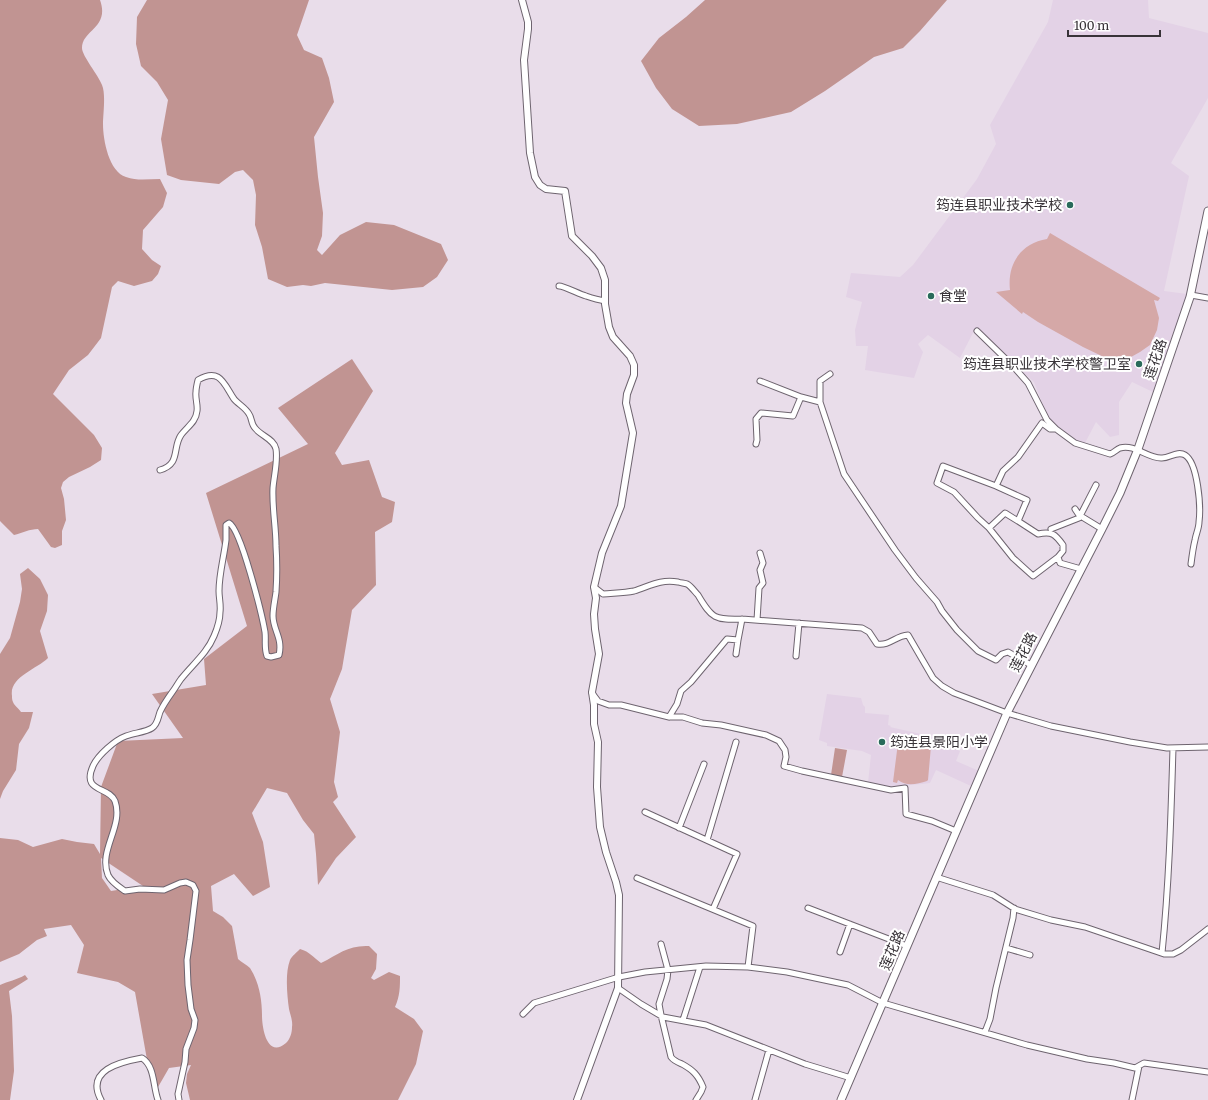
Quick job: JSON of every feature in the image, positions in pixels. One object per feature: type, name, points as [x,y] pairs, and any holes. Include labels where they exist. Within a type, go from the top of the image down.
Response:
[{"type":"main road","name":"莲花路","points":[[841,1100],[1006,713],[1120,493],[1138,449],[1191,295],[1208,211]]},
{"type":"street","points":[[522,0],[528,22],[524,68],[530,153],[535,176],[540,185],[546,188],[565,191],[572,236],[592,256],[601,268],[605,280],[605,302],[609,327],[613,337],[630,356],[634,365],[634,375],[627,394],[626,403],[633,433],[621,506],[602,553],[594,587],[596,598],[594,614],[595,629],[599,654],[592,692],[594,724],[598,742],[597,787],[600,827],[619,895],[619,977],[618,988],[577,1100]]},
{"type":"street","points":[[558,286],[605,302]]},
{"type":"street","points":[[1191,295],[1208,298]]},
{"type":"street","points":[[977,331],[1028,383],[1047,420],[1056,429],[1075,443],[1110,454],[1120,448],[1138,449],[1149,455],[1162,459],[1180,453],[1190,460],[1197,482],[1199,522],[1191,564]]},
{"type":"street","points":[[830,374],[820,381],[820,402],[844,474],[895,550],[916,578],[937,602],[942,612],[956,630],[978,651],[996,660],[1002,654],[1008,652],[1031,665]]},
{"type":"street","points":[[160,470],[168,468],[174,461],[181,435],[194,420],[197,411],[196,391],[198,380],[206,376],[214,375],[219,377],[228,387],[234,399],[249,414],[253,426],[258,432],[272,442],[276,448],[273,489],[276,545],[276,591],[273,617],[279,638],[279,655],[271,657],[267,656],[265,651],[265,633],[252,580],[243,549],[233,524],[230,522],[226,525],[226,538],[219,592],[220,612],[214,636],[202,656],[174,689],[160,712],[157,722],[152,728],[125,736],[115,742],[94,764],[90,775],[91,782],[113,797],[116,803],[117,815],[114,830],[106,852],[108,876],[115,884],[125,891],[140,888],[164,890],[186,882],[193,885],[196,891],[187,960],[191,1009],[195,1020],[194,1028],[186,1049],[185,1062],[178,1094],[179,1100]]},
{"type":"street","points":[[760,381],[800,397],[820,402]]},
{"type":"street","points":[[756,444],[756,418],[761,413],[793,416],[800,397]]},
{"type":"street","points":[[996,486],[1003,471],[1018,457],[1042,423],[1050,429],[1056,429]]},
{"type":"street","points":[[989,528],[1004,513],[1038,534],[1047,532],[1054,534],[1063,545],[1063,551],[1058,557],[1033,576],[1013,558],[989,528],[954,492],[937,484],[944,466],[996,486],[1027,500],[1018,521]]},
{"type":"street","points":[[1051,529],[1079,518],[1096,486]]},
{"type":"street","points":[[1075,509],[1080,516],[1102,529]]},
{"type":"street","points":[[757,620],[760,588],[763,583],[760,570],[763,563],[760,554]]},
{"type":"street","points":[[1058,557],[1060,562],[1081,569]]},
{"type":"street","points":[[594,587],[603,594],[632,591],[658,582],[671,581],[688,584],[696,592],[706,610],[713,617],[862,628],[869,632],[877,644],[883,645],[901,636],[908,636],[933,678],[942,686],[954,693],[1006,713],[1051,726],[1130,742],[1172,748],[1208,747]]},
{"type":"street","points":[[736,654],[742,619]]},
{"type":"street","points":[[796,656],[799,623]]},
{"type":"street","points":[[669,717],[677,704],[681,691],[691,682],[727,639],[738,640]]},
{"type":"street","points":[[592,692],[598,701],[609,705],[621,705],[669,717],[683,717],[702,723],[722,725],[766,735],[779,742],[785,750],[786,757],[784,766],[891,790],[905,788],[906,814],[932,821],[956,831]]},
{"type":"street","points":[[707,840],[736,742]]},
{"type":"street","points":[[1162,953],[1170,854],[1172,748]]},
{"type":"street","points":[[679,828],[704,764]]},
{"type":"street","points":[[645,812],[737,854],[713,909]]},
{"type":"street","points":[[936,877],[993,895],[1014,908],[1051,920],[1085,927],[1162,953],[1173,954],[1181,950],[1208,929]]},
{"type":"street","points":[[637,878],[753,926],[748,967]]},
{"type":"street","points":[[808,908],[907,946]]},
{"type":"street","points":[[985,1032],[990,1019],[1014,908]]},
{"type":"street","points":[[840,952],[850,924]]},
{"type":"street","points":[[661,944],[668,970],[660,1004],[661,1015],[674,1061],[697,1074],[700,1079],[703,1087],[696,1100]]},
{"type":"street","points":[[1006,948],[1030,955]]},
{"type":"street","points":[[523,1014],[534,1002],[619,977],[700,967],[748,967],[787,972],[848,985],[883,1003],[1027,1045],[1087,1059],[1135,1068],[1144,1063],[1208,1072]]},
{"type":"street","points":[[683,1020],[700,967]]},
{"type":"street","points":[[618,988],[641,1004],[661,1015],[706,1025],[804,1064],[851,1078]]},
{"type":"street","points":[[755,1100],[769,1050]]},
{"type":"street","points":[[101,1100],[97,1089],[98,1078],[102,1072],[121,1063],[142,1058],[147,1061],[150,1068],[157,1100]]},
{"type":"street","points":[[1132,1100],[1139,1066]]},
{"type":"shaded area","points":[[0,0],[100,0],[102,9],[99,23],[86,37],[82,48],[103,89],[103,131],[108,155],[115,169],[120,174],[134,179],[160,179],[167,193],[163,207],[143,230],[142,249],[152,260],[161,266],[158,274],[152,281],[134,286],[118,281],[112,287],[101,338],[88,355],[69,370],[53,394],[94,435],[102,448],[101,460],[69,477],[63,482],[61,488],[64,499],[66,520],[62,531],[62,545],[55,548],[51,547],[38,529],[29,530],[14,535],[0,521]]},
{"type":"shaded area","points":[[147,0],[309,0],[297,35],[304,50],[322,58],[329,78],[334,102],[314,137],[323,213],[322,236],[317,250],[322,255],[340,235],[366,222],[394,225],[441,244],[448,260],[437,277],[423,287],[392,290],[325,283],[311,286],[303,285],[287,287],[268,279],[262,247],[255,225],[256,195],[253,180],[243,170],[235,172],[219,184],[181,180],[167,175],[161,139],[168,100],[157,82],[141,66],[136,44],[137,17]]},
{"type":"shaded area","points":[[705,0],[947,0],[903,48],[874,57],[825,91],[791,112],[737,124],[699,126],[672,109],[656,88],[641,61],[659,38]]},
{"type":"shaded area","name":"筠连县职业技术学校","points":[[1053,0],[1148,0],[1149,18],[1208,33],[1208,98],[1171,163],[1189,176],[1164,291],[1187,294],[1153,392],[1132,382],[1119,402],[1119,435],[1110,437],[1096,422],[1085,443],[1074,440],[1048,418],[1034,382],[975,329],[960,358],[928,335],[918,344],[923,352],[914,378],[865,370],[868,346],[856,346],[855,330],[862,302],[846,297],[851,273],[900,277],[913,265],[977,179],[996,144],[990,125],[1048,22]]},
{"type":"shaded area","points":[[1050,233],[1160,298],[1158,301],[1154,300],[1159,318],[1157,330],[1150,345],[1131,357],[1114,360],[1108,359],[1083,347],[1023,312],[1022,314],[996,292],[1010,290],[1011,272],[1018,256],[1030,245],[1047,239]]},
{"type":"shaded area","points":[[352,359],[373,391],[335,453],[342,465],[369,460],[382,497],[395,502],[392,522],[375,532],[376,585],[352,610],[342,669],[330,699],[340,732],[334,782],[338,797],[333,802],[356,837],[336,858],[318,885],[314,834],[303,820],[287,793],[267,788],[252,813],[263,842],[270,887],[253,896],[234,874],[211,886],[213,911],[223,917],[232,926],[238,959],[250,968],[256,979],[261,997],[263,1027],[267,1040],[270,1045],[274,1047],[280,1047],[286,1043],[291,1034],[292,1022],[289,1009],[287,971],[290,960],[300,949],[309,953],[321,963],[349,949],[369,946],[377,954],[376,969],[371,978],[374,980],[389,972],[400,976],[399,995],[395,1007],[414,1019],[423,1031],[416,1064],[398,1100],[190,1100],[186,1083],[187,1074],[191,1065],[169,1068],[154,1094],[135,992],[118,982],[77,973],[84,945],[71,925],[44,929],[47,936],[37,940],[19,954],[0,962],[0,838],[18,840],[33,847],[62,839],[94,844],[100,854],[101,787],[118,741],[183,738],[152,694],[206,685],[204,659],[247,626],[206,493],[308,444],[278,408]],"holes":[[[101,858],[143,886],[111,891],[102,878]]]},
{"type":"shaded area","points":[[28,568],[40,579],[48,595],[47,611],[40,631],[48,658],[19,679],[12,689],[14,704],[21,712],[33,712],[29,728],[19,744],[16,770],[3,791],[0,799],[0,654],[10,638],[20,602],[22,589],[20,574]]},
{"type":"shaded area","name":"筠连县景阳小学","points":[[827,694],[861,698],[865,707],[865,713],[889,715],[888,725],[891,726],[890,727],[934,737],[944,744],[960,751],[956,761],[979,771],[971,786],[936,770],[930,783],[886,787],[868,783],[871,755],[862,751],[827,746],[827,743],[819,740]]},
{"type":"shaded area","points":[[899,735],[903,736],[903,739],[915,735],[923,737],[929,742],[931,746],[927,781],[912,784],[905,784],[898,780],[897,783],[893,782]]},
{"type":"shaded area","points":[[835,748],[847,750],[842,777],[831,775]]},
{"type":"shaded area","points":[[25,975],[28,979],[9,991],[12,1016],[14,1071],[10,1100],[0,1100],[0,985]]},
{"type":"place","name":"筠连县职业技术学校","points":[[1070,205]]},
{"type":"place","name":"食堂","points":[[931,296]]},
{"type":"place","name":"筠连县职业技术学校警卫室","points":[[1139,364]]},
{"type":"place","name":"筠连县景阳小学","points":[[882,742]]}]
